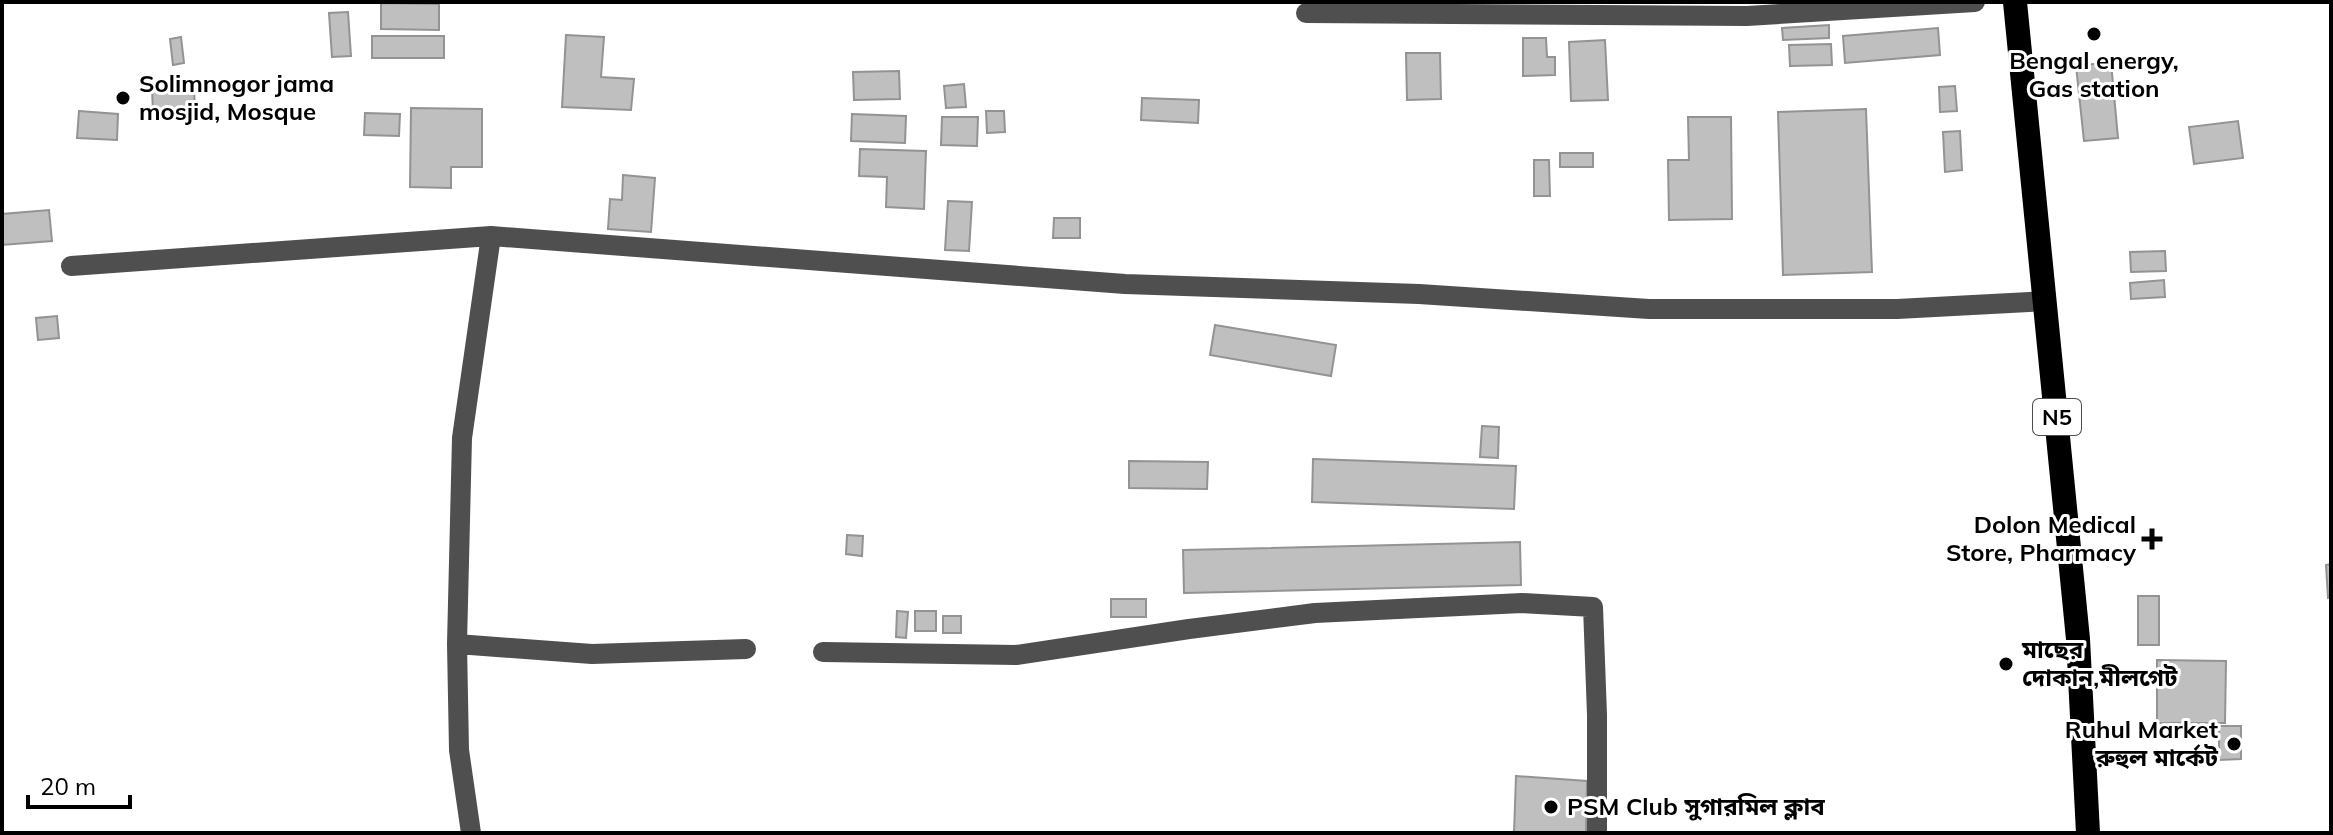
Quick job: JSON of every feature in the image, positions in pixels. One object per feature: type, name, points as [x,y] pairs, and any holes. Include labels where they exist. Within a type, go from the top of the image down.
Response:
[{"type":"highway","name":"N5","points":[[2015,2],[2078,639],[2088,833]]},
{"type":"street","points":[[1306,13],[1594,8],[1747,16],[1975,2]]},
{"type":"street","points":[[471,833],[459,750],[457,644],[462,438],[491,236]]},
{"type":"street","points":[[71,266],[491,236],[1125,284],[1419,294],[1649,309],[1897,309],[2046,301]]},
{"type":"street","points":[[823,652],[1016,655],[1315,613],[1522,603],[1593,607],[1597,833]]},
{"type":"street","points":[[457,644],[592,654],[746,649]]},
{"type":"building","points":[[381,3],[439,4],[439,30],[381,29]]},
{"type":"building","points":[[348,12],[351,56],[332,57],[329,13]]},
{"type":"building","points":[[1829,25],[1829,38],[1783,40],[1782,28]]},
{"type":"building","points":[[1938,28],[1940,55],[1845,63],[1843,36]]},
{"type":"building","points":[[566,35],[604,37],[601,77],[634,79],[631,110],[562,107]]},
{"type":"building","points":[[372,36],[444,36],[444,58],[372,58]]},
{"type":"building","points":[[181,37],[184,63],[173,65],[170,39]]},
{"type":"building","points":[[1523,38],[1546,38],[1547,57],[1555,57],[1555,75],[1523,76]]},
{"type":"building","points":[[1605,40],[1608,100],[1571,101],[1569,42]]},
{"type":"building","points":[[1831,44],[1832,65],[1790,66],[1789,45]]},
{"type":"building","points":[[1406,53],[1440,53],[1441,99],[1407,100]]},
{"type":"building","points":[[2111,62],[2118,138],[2084,141],[2076,66]]},
{"type":"building","points":[[899,71],[900,99],[854,100],[853,72]]},
{"type":"building","points":[[964,84],[966,107],[946,108],[944,86]]},
{"type":"building","points":[[1955,86],[1957,111],[1940,112],[1939,87]]},
{"type":"building","points":[[194,89],[195,108],[153,110],[152,91]]},
{"type":"building","points":[[1142,98],[1199,100],[1198,123],[1141,120]]},
{"type":"building","points":[[411,108],[482,109],[482,167],[451,167],[451,188],[410,187]]},
{"type":"building","points":[[1866,109],[1872,272],[1783,275],[1778,112]]},
{"type":"building","points":[[79,111],[118,114],[117,140],[77,138]]},
{"type":"building","points":[[986,111],[1004,111],[1005,132],[987,133]]},
{"type":"building","points":[[365,113],[400,114],[399,136],[364,135]]},
{"type":"building","points":[[852,114],[906,116],[905,143],[851,141]]},
{"type":"building","points":[[942,117],[978,117],[977,146],[941,145]]},
{"type":"building","points":[[1688,117],[1731,117],[1732,219],[1669,220],[1668,160],[1689,160]]},
{"type":"building","points":[[2238,121],[2243,158],[2194,164],[2189,127]]},
{"type":"building","points":[[1960,131],[1962,170],[1945,172],[1943,132]]},
{"type":"building","points":[[860,149],[926,151],[924,209],[886,207],[887,177],[859,176]]},
{"type":"building","points":[[1560,153],[1593,153],[1593,167],[1560,167]]},
{"type":"building","points":[[1534,160],[1549,160],[1550,196],[1534,196]]},
{"type":"building","points":[[623,175],[655,178],[651,232],[608,229],[610,199],[622,200]]},
{"type":"building","points":[[948,201],[972,202],[969,251],[945,250]]},
{"type":"building","points":[[49,210],[52,241],[2,245],[2,214]]},
{"type":"building","points":[[1054,218],[1080,218],[1080,238],[1053,238]]},
{"type":"building","points":[[2165,251],[2166,271],[2131,272],[2130,252]]},
{"type":"building","points":[[2164,280],[2165,297],[2131,299],[2130,283]]},
{"type":"building","points":[[57,316],[59,338],[38,340],[36,318]]},
{"type":"building","points":[[1215,325],[1336,345],[1331,376],[1210,355]]},
{"type":"building","points":[[1482,426],[1499,427],[1498,458],[1480,457]]},
{"type":"building","points":[[1313,459],[1516,466],[1514,509],[1312,502]]},
{"type":"building","points":[[1129,461],[1208,462],[1207,489],[1129,488]]},
{"type":"building","points":[[847,535],[863,536],[862,556],[846,554]]},
{"type":"building","points":[[1520,542],[1521,585],[1184,593],[1183,550]]},
{"type":"building","points":[[2331,564],[2331,597],[2328,598],[2326,565]]},
{"type":"building","points":[[2138,596],[2159,596],[2159,645],[2138,645]]},
{"type":"building","points":[[1111,599],[1146,599],[1146,617],[1111,617]]},
{"type":"building","points":[[897,611],[908,612],[906,638],[896,637]]},
{"type":"building","points":[[915,611],[936,611],[936,631],[915,631]]},
{"type":"building","points":[[943,616],[961,616],[961,633],[943,633]]},
{"type":"building","points":[[2157,660],[2226,661],[2225,723],[2157,723]]},
{"type":"building","points":[[2219,726],[2241,726],[2241,759],[2219,760]]},
{"type":"building","name":"PSM Club সুগারমিল ক্লাব","points":[[1516,776],[1587,781],[1586,833],[1514,833]]},
{"type":"place","name":"Bengal energy, Gas station","points":[[2094,34]]},
{"type":"place","name":"Solimnogor jama mosjid, Mosque","points":[[123,98]]},
{"type":"place","name":"Dolon Medical Store, Pharmacy","points":[[2152,539]]},
{"type":"place","name":"মাছের দোকান,মীলগেট","points":[[2006,664]]},
{"type":"place","name":"Ruhul Market রুহুল মার্কেট","points":[[2234,744]]},
{"type":"place","name":"PSM Club সুগারমিল ক্লাব","points":[[1551,807]]}]
